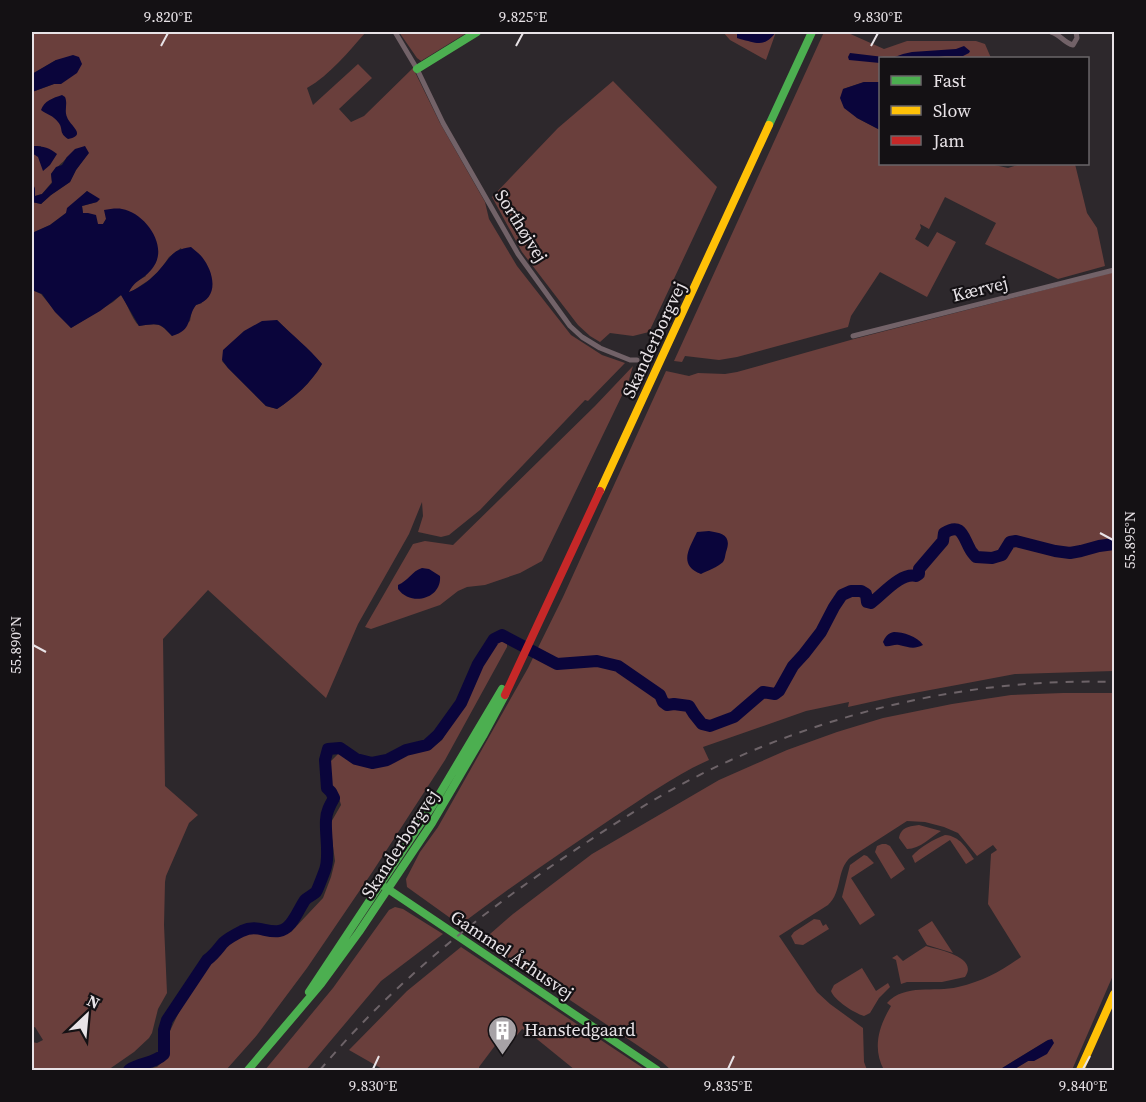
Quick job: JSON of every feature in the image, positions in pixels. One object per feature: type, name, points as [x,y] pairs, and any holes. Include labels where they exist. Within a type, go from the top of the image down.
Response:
[{"type":"main road","points":[[417,69],[477,32]]},
{"type":"main road","name":"Skanderborgvej","points":[[248,1071],[332,970],[389,890],[462,773],[514,678],[812,32]]},
{"type":"main road","name":"Skanderborgvej","points":[[283,1030],[381,884],[472,742],[522,658]]},
{"type":"main road","name":"Gammel Århusvej","points":[[381,884],[657,1071]]},
{"type":"main road","points":[[1080,1071],[1114,994]]},
{"type":"street","name":"Sorthøjvej","points":[[395,32],[417,69],[443,123],[518,254],[570,326],[600,348],[630,360],[637,360]]},
{"type":"street","points":[[1051,32],[1056,33],[1071,45],[1077,41],[1076,32]]},
{"type":"street","name":"Kærvej","points":[[853,336],[1114,270]]},
{"type":"shaded area","points":[[32,32],[366,32],[331,70],[307,88],[313,105],[358,64],[372,78],[339,109],[351,122],[364,116],[413,68],[440,123],[485,202],[489,219],[517,266],[571,335],[602,355],[625,363],[588,401],[585,400],[480,510],[449,535],[441,537],[418,532],[423,516],[422,502],[409,534],[358,624],[326,698],[208,590],[163,639],[165,786],[198,815],[189,823],[166,876],[164,925],[167,993],[158,1009],[149,1038],[134,1052],[108,1070],[32,1070],[32,1042],[37,1043],[43,1040],[35,1027],[32,1028],[32,290],[41,294],[71,328],[121,295],[139,326],[158,325],[172,336],[190,321],[192,310],[196,305],[202,303],[181,248],[169,257],[161,269],[149,280],[128,293],[134,283],[146,276],[106,219],[103,224],[98,224],[83,214],[82,206],[97,202],[87,191],[66,213],[50,225],[32,233],[32,202],[41,204],[70,182],[88,153],[67,157],[51,174],[52,182],[42,194],[35,196],[32,181],[32,153],[38,156],[41,146],[32,144],[32,92],[54,84],[56,60],[32,74]],"holes":[[[277,320],[322,364],[302,389],[277,409],[266,406],[222,361]]]},
{"type":"shaded area","points":[[399,32],[468,32],[421,61]]},
{"type":"shaded area","points":[[723,32],[776,32],[766,60],[730,40]]},
{"type":"shaded area","points":[[739,32],[776,32],[768,40],[760,43],[737,38]]},
{"type":"shaded area","points":[[824,32],[846,32],[884,49],[907,41],[976,41],[985,44],[991,57],[879,57],[879,82],[864,82],[843,89],[857,118],[879,129],[879,165],[994,165],[1008,168],[1017,165],[1075,165],[1087,213],[1097,228],[1105,266],[1058,279],[985,244],[996,223],[945,197],[929,229],[920,224],[921,228],[915,239],[928,247],[937,232],[956,242],[927,297],[880,272],[851,316],[848,327],[737,357],[719,360],[685,356],[682,362],[674,361]]},
{"type":"shaded area","points":[[964,46],[970,51],[963,56],[895,57],[912,52],[956,49]]},
{"type":"shaded area","points":[[850,53],[884,57],[879,57],[879,63],[849,60]]},
{"type":"shaded area","points":[[73,55],[79,57],[82,64],[77,73],[61,84],[54,84],[32,92],[32,74],[56,60]]},
{"type":"shaded area","points":[[613,81],[717,187],[649,332],[633,336],[610,333],[600,342],[578,325],[522,252],[492,197],[558,128]]},
{"type":"shaded area","points":[[864,82],[879,82],[879,129],[844,108],[840,98],[843,89]]},
{"type":"shaded area","points":[[62,95],[66,100],[68,120],[77,132],[77,135],[68,139],[63,134],[60,124],[41,110],[47,102]]},
{"type":"shaded area","points":[[32,144],[57,154],[43,171],[38,157],[32,153]]},
{"type":"shaded area","points":[[85,146],[89,153],[70,182],[41,204],[32,202],[32,181],[35,196],[42,194],[52,183],[51,174],[56,167],[62,165],[75,149]]},
{"type":"shaded area","points":[[87,191],[100,199],[82,206],[83,213],[96,215],[98,224],[103,224],[106,219],[104,210],[122,209],[131,212],[146,223],[156,240],[158,258],[154,266],[148,274],[134,284],[129,292],[150,279],[179,250],[191,247],[206,263],[212,277],[212,291],[204,302],[196,305],[188,324],[179,334],[172,336],[158,325],[139,326],[121,295],[71,328],[42,294],[32,290],[32,233],[50,225],[66,213],[67,208]]},
{"type":"shaded area","points":[[1114,272],[1114,671],[1015,674],[848,707],[849,702],[806,711],[703,747],[709,760],[672,779],[614,817],[460,925],[407,887],[406,879],[420,852],[438,827],[528,668],[563,597],[666,371],[689,376],[698,373],[737,372],[854,339]]},
{"type":"shaded area","points":[[277,320],[322,364],[302,389],[277,409],[266,406],[222,360],[223,350],[244,331],[262,321]]},
{"type":"shaded area","points":[[633,366],[628,383],[542,561],[520,573],[485,585],[467,587],[440,605],[371,629],[365,627],[413,544],[425,541],[453,545]]},
{"type":"shaded area","points":[[709,531],[725,536],[728,547],[723,562],[701,574],[690,566],[687,556],[697,532]]},
{"type":"shaded area","points":[[422,568],[429,569],[440,576],[436,590],[425,598],[410,598],[404,595],[398,589],[398,585]]},
{"type":"shaded area","points":[[894,632],[910,635],[923,645],[914,648],[897,645],[885,646],[883,642],[885,638]]},
{"type":"shaded area","points":[[500,638],[507,642],[507,647],[445,760],[307,968],[257,1035],[226,1070],[143,1070],[157,1067],[168,1056],[170,1031],[179,1012],[205,970],[226,944],[241,935],[258,931],[280,936],[291,932],[323,898],[335,861],[330,824],[341,805],[338,794],[328,784],[331,761],[338,754],[364,764],[381,765],[406,754],[431,749],[442,740],[475,685],[488,653]]},
{"type":"shaded area","points":[[1114,693],[1114,973],[1072,1070],[1013,1070],[1028,1061],[1048,1040],[999,1070],[884,1070],[878,1054],[880,1029],[891,1006],[887,1003],[894,997],[911,991],[949,989],[967,985],[991,975],[1021,957],[988,904],[991,854],[997,850],[993,845],[977,856],[958,833],[925,822],[907,821],[851,857],[843,868],[836,893],[828,905],[779,936],[817,992],[863,1028],[864,1062],[867,1070],[671,1070],[482,941],[513,914],[592,854],[719,780],[787,750],[883,718],[1011,695]]},
{"type":"shaded area","points":[[919,825],[941,831],[921,845],[907,849],[899,838],[900,834],[906,828]]},
{"type":"shaded area","points":[[945,835],[959,840],[974,859],[966,864],[950,840],[915,863],[912,856],[915,853]]},
{"type":"shaded area","points":[[882,844],[890,846],[905,869],[891,879],[875,852],[877,846]]},
{"type":"shaded area","points":[[864,855],[874,863],[851,878],[875,915],[860,925],[842,897],[850,865]]},
{"type":"shaded area","points":[[395,907],[403,909],[443,934],[381,981],[306,1070],[265,1070],[333,988],[389,910]]},
{"type":"shaded area","points":[[814,919],[820,920],[823,926],[826,924],[829,929],[803,945],[795,944],[791,936],[794,932]]},
{"type":"shaded area","points":[[932,921],[953,953],[927,945],[918,930]]},
{"type":"shaded area","points":[[926,946],[948,952],[962,959],[967,964],[968,970],[965,977],[942,982],[901,984],[896,960],[892,958],[897,955],[903,961]]},
{"type":"shaded area","points":[[461,947],[646,1070],[575,1070],[522,1029],[513,1040],[506,1036],[500,1039],[479,1070],[384,1070],[349,1050],[407,991]]},
{"type":"shaded area","points":[[862,968],[876,991],[888,983],[890,987],[879,998],[870,1013],[864,1016],[845,1006],[831,991],[834,985]]},
{"type":"shaded area","points":[[1052,1039],[1054,1043],[1047,1054],[1013,1070],[999,1070],[1048,1040]]},
{"type":"waterway","points":[[129,1070],[156,1060],[164,1054],[164,1030],[167,1020],[207,960],[223,943],[247,929],[284,930],[305,900],[316,892],[325,870],[326,817],[334,798],[327,788],[325,760],[328,749],[340,748],[356,759],[372,763],[387,760],[406,750],[427,745],[438,735],[461,703],[478,664],[494,639],[502,635],[557,664],[597,661],[618,666],[660,695],[667,705],[689,706],[702,724],[710,726],[734,717],[763,692],[775,694],[779,691],[793,666],[821,632],[842,595],[851,591],[861,591],[866,594],[867,602],[871,603],[898,580],[916,576],[919,574],[919,569],[943,541],[944,533],[950,530],[955,529],[961,532],[976,557],[992,558],[1002,555],[1010,542],[1016,541],[1070,553],[1114,544]]},
{"type":"railway","points":[[320,1070],[400,986],[459,935],[521,887],[618,822],[708,771],[823,724],[918,699],[1016,685],[1114,682]]},
{"type":"traffic: fast","points":[[417,69],[477,32]]},
{"type":"traffic: fast","points":[[769,125],[812,32]]},
{"type":"traffic: fast","points":[[309,992],[433,805],[502,689]]},
{"type":"traffic: fast","points":[[248,1070],[321,984],[359,932],[432,823],[505,695]]},
{"type":"traffic: fast","points":[[385,887],[657,1070]]},
{"type":"traffic: slow","points":[[600,491],[769,125]]},
{"type":"traffic: slow","points":[[1080,1070],[1114,994]]},
{"type":"traffic: jam","points":[[505,695],[600,491]]},
{"type":"place","name":"Hanstedgaard","points":[[503,1056]]}]
